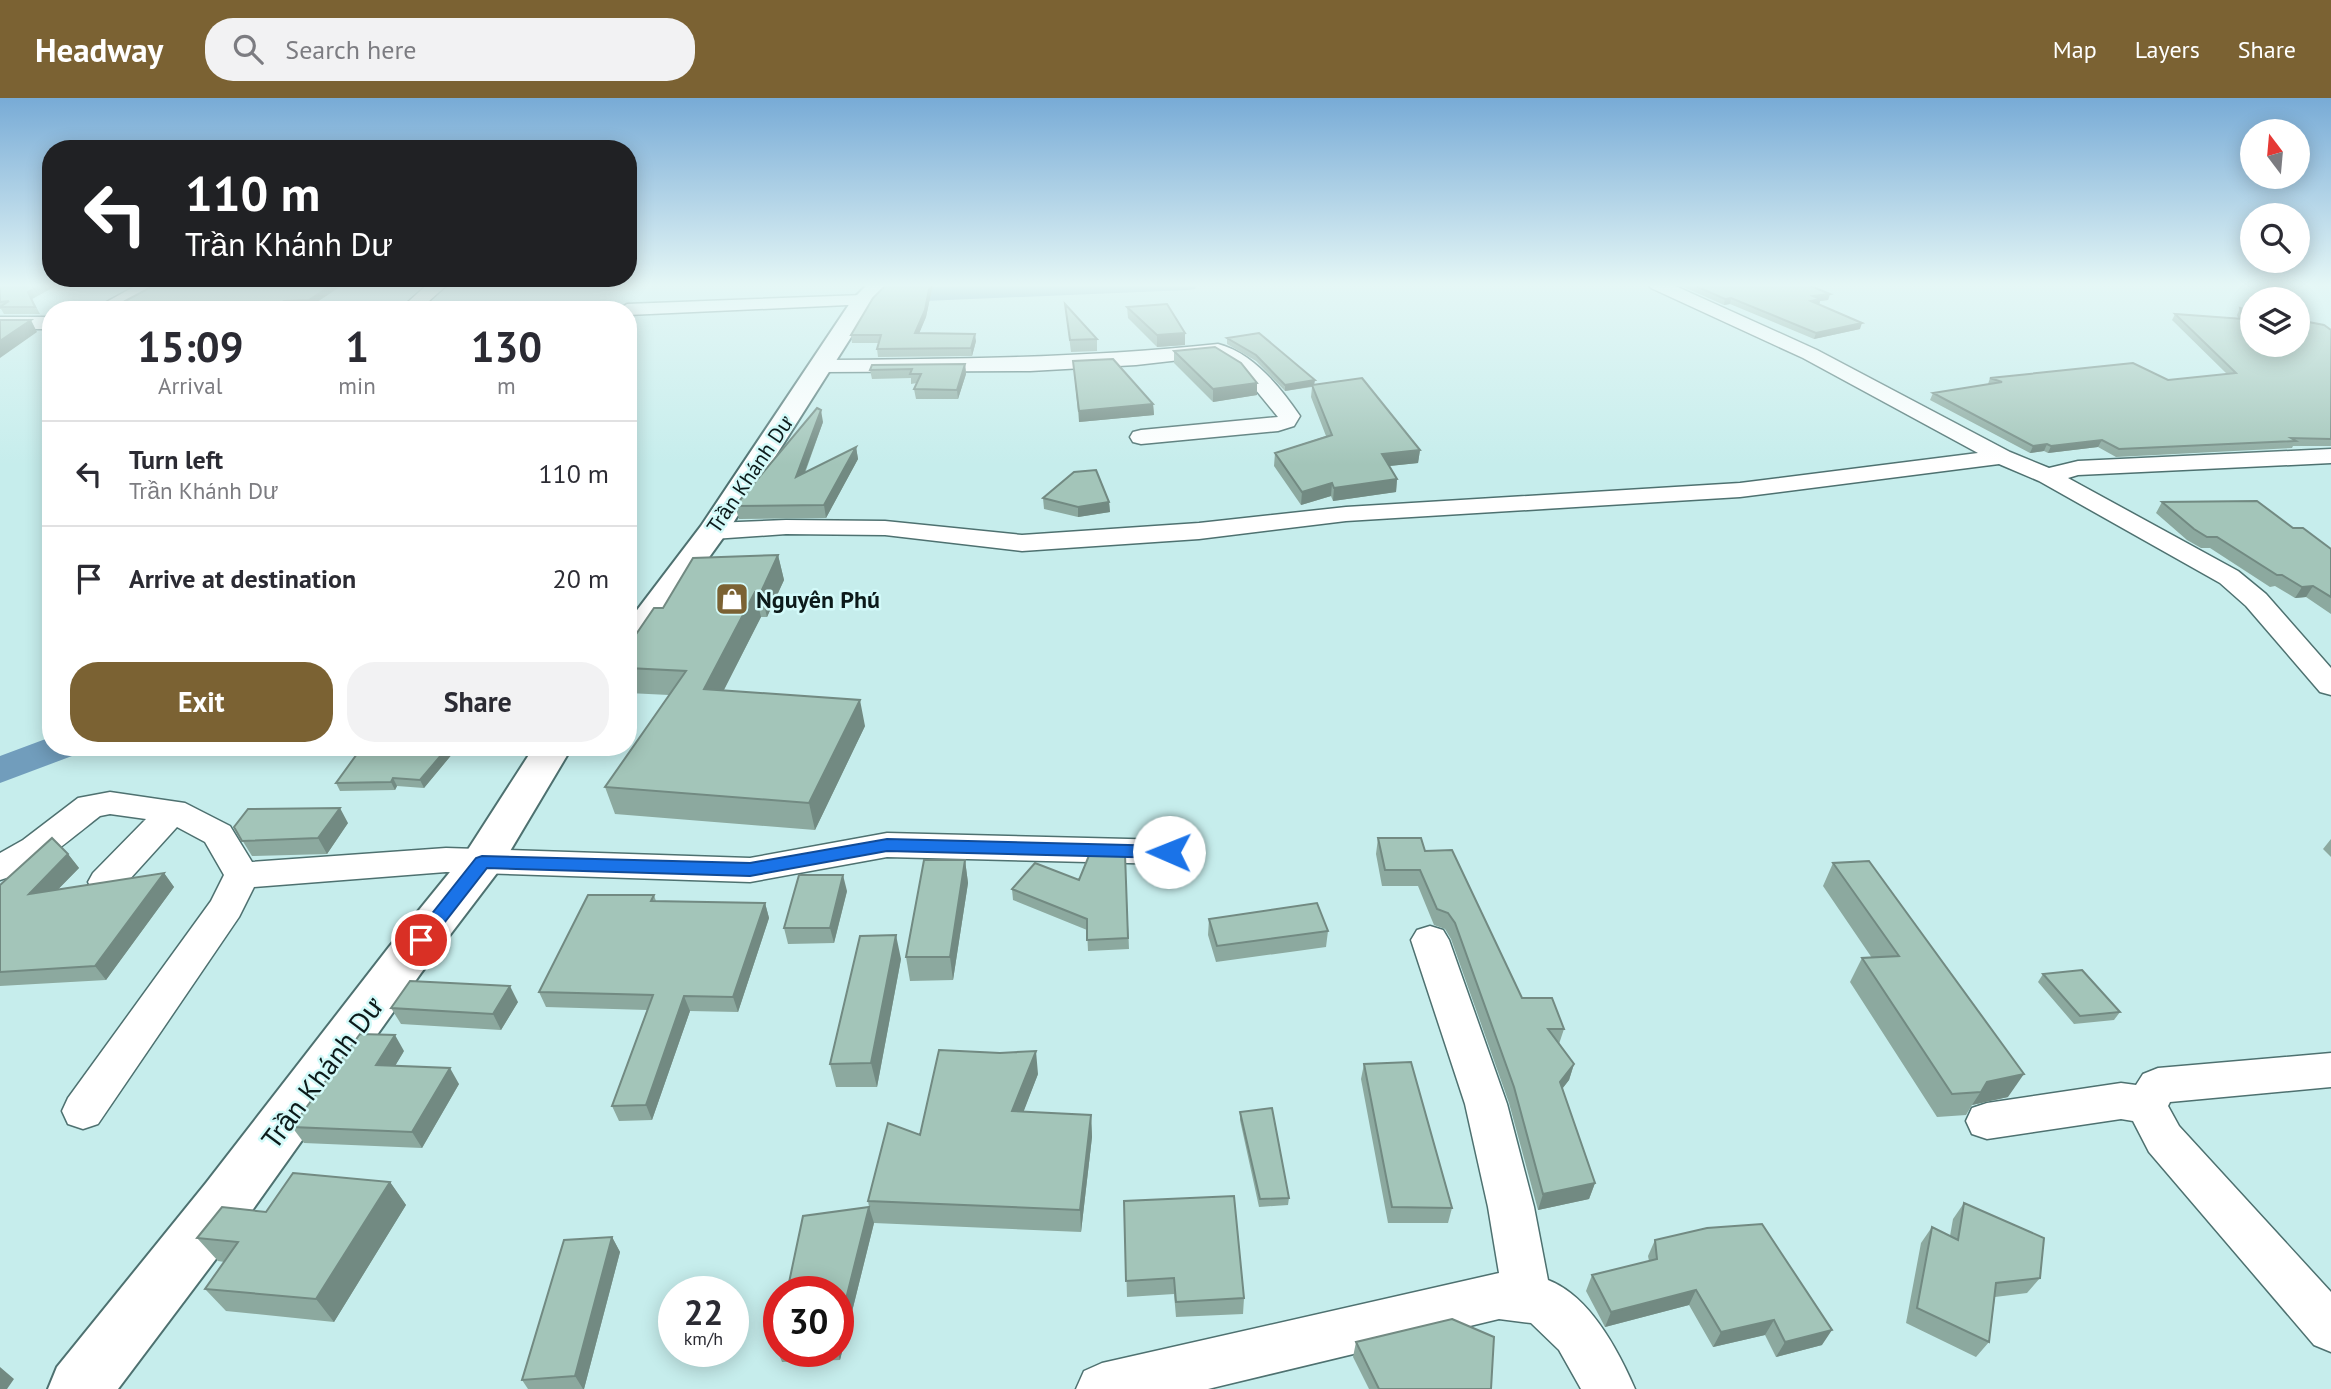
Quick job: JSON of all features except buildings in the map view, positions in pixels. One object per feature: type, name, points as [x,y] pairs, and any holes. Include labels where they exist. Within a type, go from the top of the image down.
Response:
[{"type":"street","name":"Trần Khánh Dư","points":[[637,634],[713,531],[836,344]]},
{"type":"street","points":[[1789,344],[2002,457],[2047,476],[2229,577],[2256,600],[2331,686]]},
{"type":"street","points":[[822,366],[1030,365],[1218,350],[1228,354],[1264,384],[1289,416],[1286,421],[1278,424],[1141,437]]},
{"type":"street","points":[[2047,476],[2078,468],[2331,456]]},
{"type":"street","points":[[713,531],[786,527],[886,527],[1022,543],[1199,531],[1346,514],[1740,490],[2002,457]]},
{"type":"street","name":"Trần Khánh Dư","points":[[79,1389],[226,1201],[405,960],[482,862],[547,756]]},
{"type":"street","points":[[0,868],[36,849],[90,806],[110,803],[173,811],[218,834],[242,875]]},
{"type":"street","points":[[106,882],[173,811]]},
{"type":"street","points":[[242,875],[446,860],[750,870],[887,845],[1169,852]]},
{"type":"street","points":[[83,1111],[226,908],[242,875]]},
{"type":"street","points":[[1430,940],[1486,1104],[1511,1207],[1528,1299]]},
{"type":"street","points":[[2146,1105],[2158,1086],[2331,1070]]},
{"type":"street","points":[[1987,1121],[2121,1101],[2146,1105]]},
{"type":"street","points":[[2146,1105],[2164,1139],[2331,1328]]},
{"type":"street","points":[[1102,1389],[1499,1296],[1543,1301],[1576,1333],[1609,1389]]},
{"type":"waterway","points":[[0,770],[42,753]]},
{"type":"place","name":"Nguyên Phú","points":[[732,599]]},
{"type":"route","points":[[421,940],[482,862],[750,870],[887,845],[1169,852]]}]
